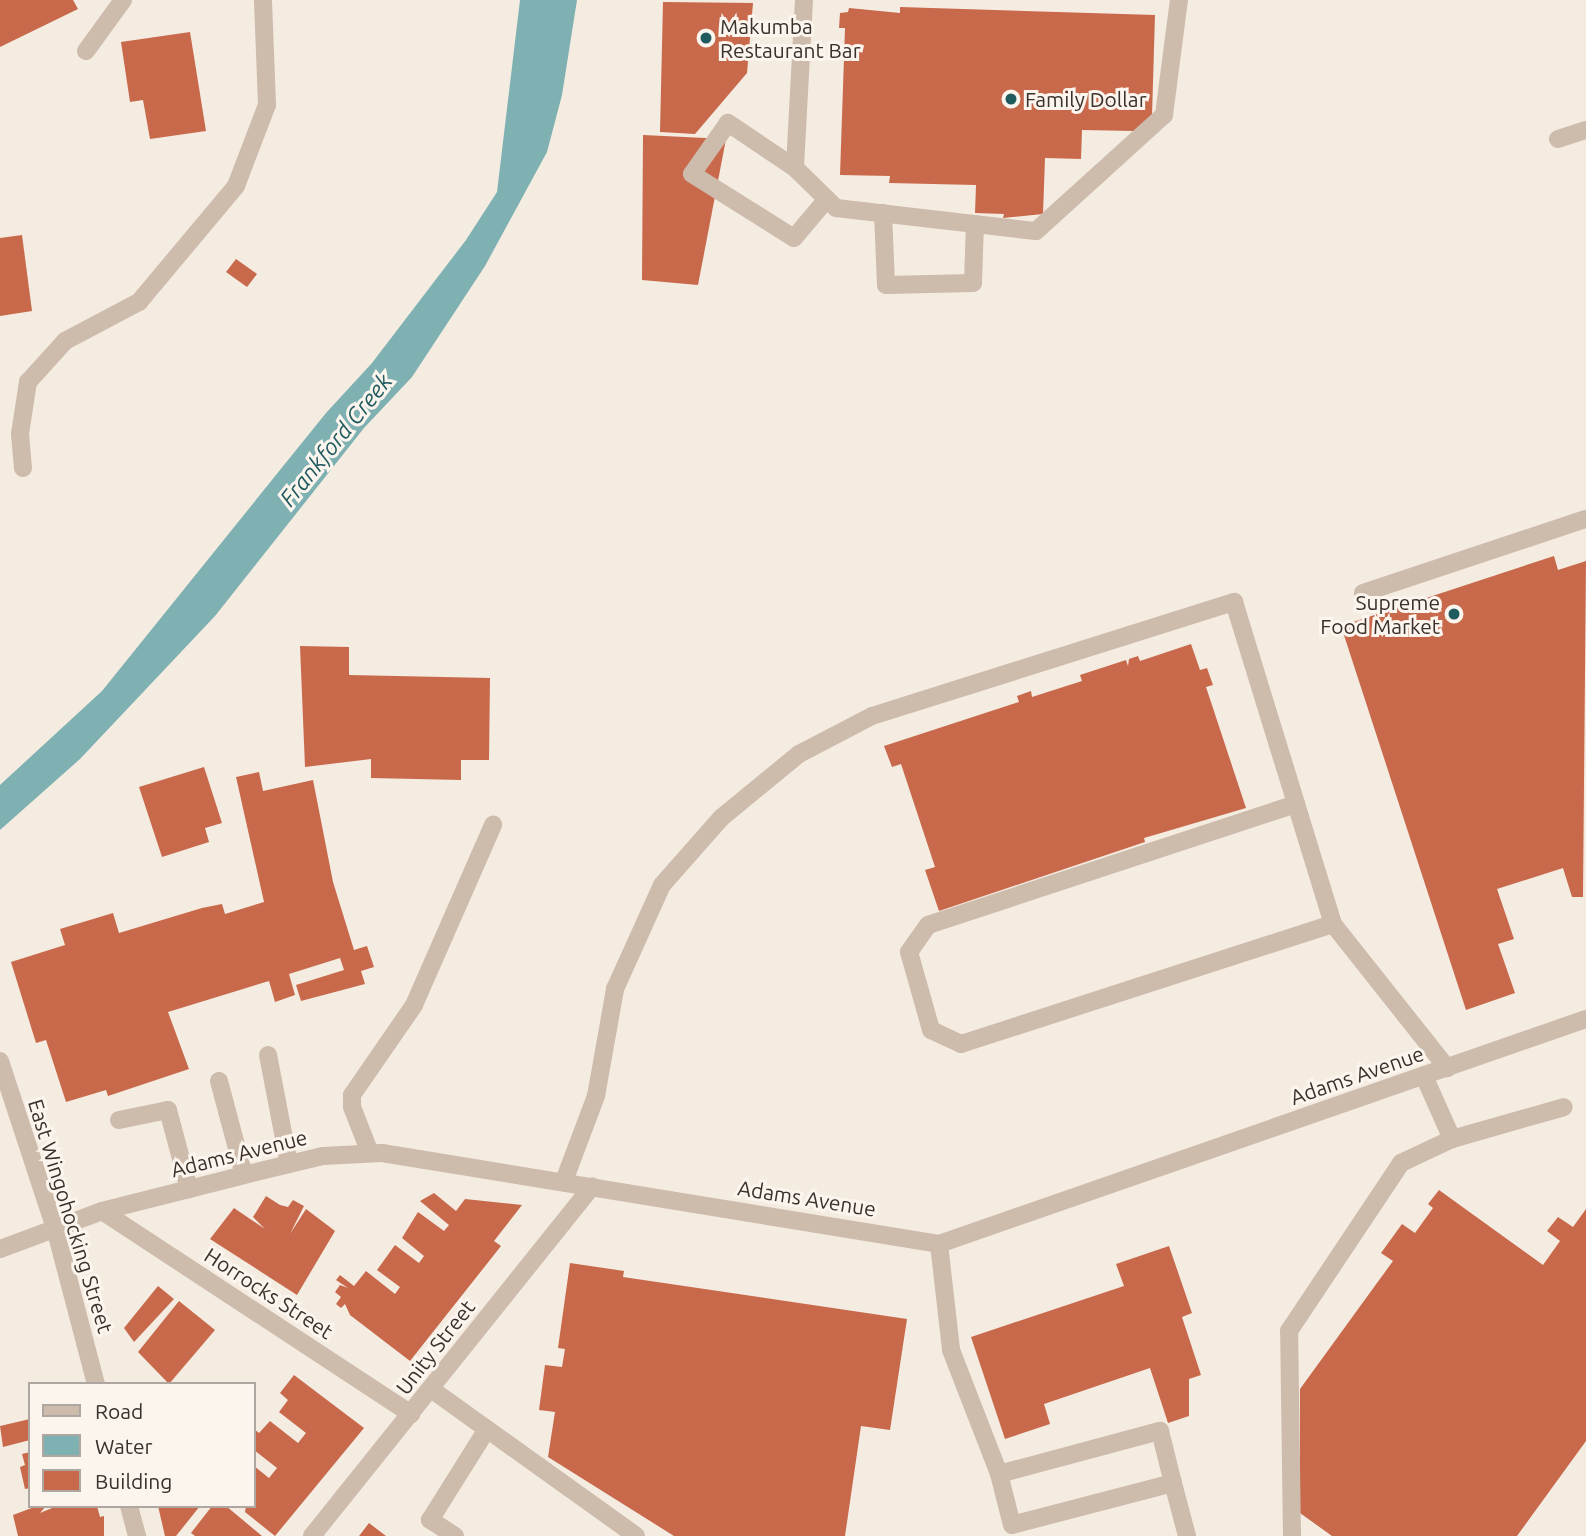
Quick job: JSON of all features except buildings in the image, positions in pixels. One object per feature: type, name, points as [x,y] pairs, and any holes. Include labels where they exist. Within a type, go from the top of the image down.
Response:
[{"type":"street","points":[[23,468],[20,434],[28,382],[65,341],[139,302],[236,186],[267,105],[263,0]]},
{"type":"street","points":[[794,168],[804,0]]},
{"type":"street","points":[[86,51],[119,2]]},
{"type":"street","points":[[827,199],[794,238],[692,174],[728,123],[794,168],[827,199],[836,208],[1036,231],[1164,115],[1179,8]]},
{"type":"street","points":[[1558,139],[1586,130]]},
{"type":"street","points":[[883,213],[886,285],[973,283],[975,224]]},
{"type":"street","points":[[1363,593],[1586,519]]},
{"type":"street","points":[[564,1181],[596,1096],[615,989],[662,885],[721,817],[811,747],[873,716],[1234,602],[1333,924],[1447,1068]]},
{"type":"street","points":[[1296,804],[928,925],[909,952],[931,1030],[961,1044],[1333,924]]},
{"type":"street","points":[[370,1153],[352,1107],[352,1095],[414,1004],[494,825]]},
{"type":"street","name":"Adams Avenue","points":[[0,1249],[102,1211],[323,1156],[370,1153],[592,1185],[939,1244],[1586,1019]]},
{"type":"street","points":[[268,1055],[289,1164]]},
{"type":"street","name":"East Wingohocking Street","points":[[0,1061],[55,1228],[95,1382]]},
{"type":"street","points":[[1424,1076],[1452,1139]]},
{"type":"street","points":[[219,1081],[244,1175]]},
{"type":"street","points":[[1292,1536],[1289,1331],[1401,1163],[1452,1139],[1564,1107]]},
{"type":"street","points":[[119,1120],[168,1110],[189,1189]]},
{"type":"street","name":"Unity Street","points":[[312,1536],[592,1185]]},
{"type":"street","name":"Horrocks Street","points":[[102,1211],[411,1414]]},
{"type":"street","points":[[939,1244],[951,1350],[999,1474],[1013,1530],[1173,1483]]},
{"type":"street","points":[[431,1388],[636,1536]]},
{"type":"street","points":[[455,1536],[430,1520],[488,1429]]},
{"type":"street","points":[[999,1474],[1160,1431],[1187,1536]]},
{"type":"street","points":[[130,1508],[137,1536]]},
{"type":"water","name":"Frankford Creek","points":[[520,0],[577,0],[562,95],[547,152],[485,266],[412,377],[364,428],[215,616],[80,759],[0,830],[0,785],[102,691],[326,413],[372,363],[466,240],[497,192]]},
{"type":"place","name":"Makumba Restaurant Bar","points":[[706,38]]},
{"type":"place","name":"Family Dollar","points":[[1011,99]]},
{"type":"place","name":"Supreme Food Market","points":[[1454,614]]}]
